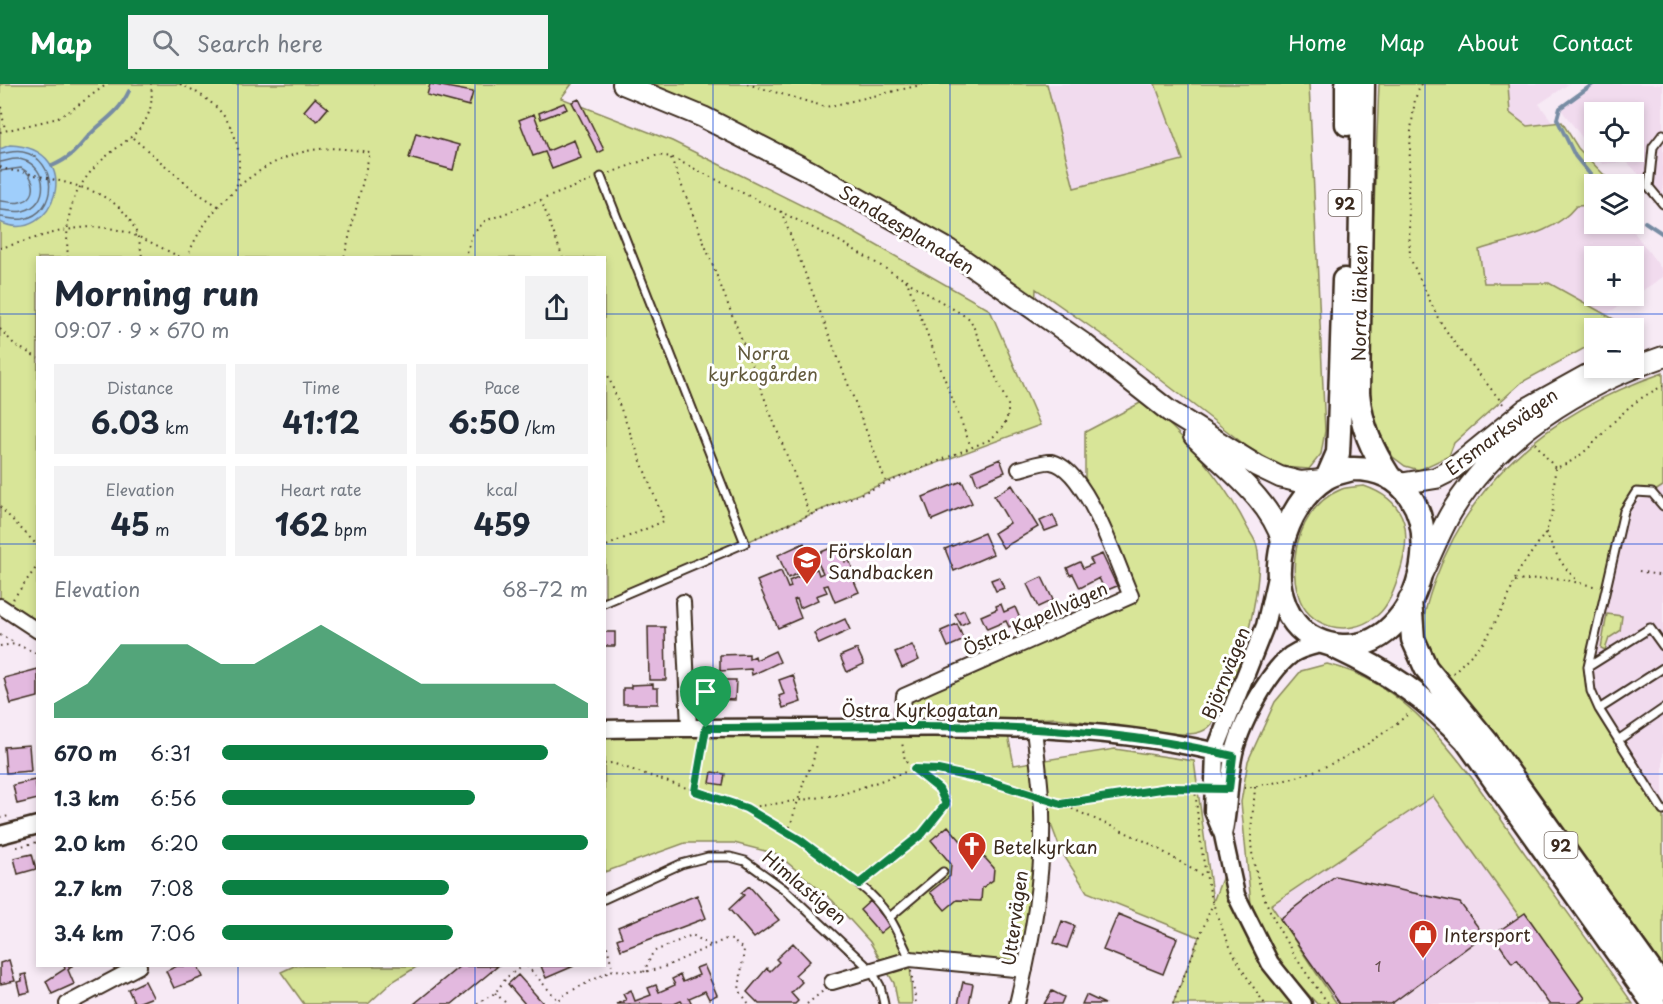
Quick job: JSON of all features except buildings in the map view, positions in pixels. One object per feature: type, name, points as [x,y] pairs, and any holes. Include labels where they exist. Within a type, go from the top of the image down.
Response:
[{"type":"highway","name":"Norra länken","points":[[1326,478],[1338,453],[1347,84]]},
{"type":"highway","name":"Norra länken","points":[[1363,84],[1358,393],[1360,416],[1368,441],[1394,481]]},
{"type":"highway","points":[[1362,469],[1394,481],[1414,501],[1424,530],[1424,556],[1414,591],[1398,619],[1376,639],[1363,644],[1328,644],[1305,633],[1286,610],[1280,585],[1281,552],[1296,510],[1309,492],[1326,478],[1362,469]]},
{"type":"highway","name":"92","points":[[1414,591],[1413,639],[1426,668],[1486,741],[1663,988]]},
{"type":"highway","name":"92","points":[[1328,644],[1375,666],[1406,684],[1437,709],[1466,740],[1654,1004]]},
{"type":"main road","name":"Sandaesplanaden","points":[[623,84],[703,117],[949,250],[1084,344],[1169,411],[1257,466],[1280,477],[1310,483],[1326,478]]},
{"type":"main road","points":[[1644,350],[1663,343]]},
{"type":"main road","name":"Ersmarksvägen","points":[[1414,591],[1453,509],[1475,480],[1511,443],[1583,392],[1663,357]]},
{"type":"main road","name":"Ersmarksvägen","points":[[1394,481],[1436,477],[1450,471],[1526,409],[1584,377]]},
{"type":"main road","name":"Sandaesplanaden","points":[[1169,411],[1274,519],[1281,552]]},
{"type":"street","name":"Östra Kapellvägen","points":[[901,728],[904,696],[1131,596],[1085,489],[1070,471],[1051,462],[1019,469]]},
{"type":"street","name":"Björnvägen","points":[[1281,552],[1265,626],[1215,751],[1221,788],[1229,809],[1223,835],[1236,895],[1270,963],[1303,1004]]},
{"type":"street","points":[[683,602],[689,727]]},
{"type":"street","points":[[3,608],[36,630]]},
{"type":"street","name":"Björnvägen","points":[[1221,788],[1257,700],[1282,663],[1298,651],[1328,644]]},
{"type":"street","name":"Östra Kyrkogatan","points":[[606,729],[689,727],[1034,729],[1096,732],[1215,751],[1233,756]]},
{"type":"street","name":"Uttervägen","points":[[1017,1004],[1037,896],[1041,844],[1041,796],[1034,729]]},
{"type":"street","points":[[0,835],[36,826]]},
{"type":"street","points":[[832,982],[910,959],[1025,970]]},
{"type":"street","points":[[67,1004],[137,967]]},
{"type":"lane","points":[[1663,134],[1653,147],[1649,187],[1663,204]]},
{"type":"lane","points":[[601,177],[745,543],[606,602]]},
{"type":"lane","points":[[1663,506],[1652,493],[1636,492],[1624,511],[1588,667],[1591,692],[1599,710],[1663,811]]},
{"type":"lane","points":[[1588,667],[1650,628],[1663,646]]},
{"type":"lane","points":[[1599,710],[1663,668]]},
{"type":"lane","points":[[1618,740],[1663,709]]},
{"type":"lane","name":"Himlastigen","points":[[606,898],[681,864],[708,857],[730,857],[745,861],[784,889],[871,970],[880,986],[884,1004]]},
{"type":"lane","points":[[891,916],[943,873]]},
{"type":"lane","points":[[859,884],[875,897],[891,916],[910,959]]},
{"type":"path","points":[[0,132],[54,118],[70,111],[107,84]]},
{"type":"path","points":[[68,256],[65,230],[80,188],[104,158],[133,138],[141,128],[151,108],[151,84]]},
{"type":"path","points":[[180,84],[191,89],[222,113],[233,130],[241,167],[236,189]]},
{"type":"path","points":[[747,84],[826,107],[925,84]]},
{"type":"path","points":[[1421,84],[1415,99],[1411,130],[1408,189],[1410,258],[1438,318],[1455,344],[1506,408]]},
{"type":"path","points":[[0,101],[5,130]]},
{"type":"path","points":[[133,138],[196,192],[218,206]]},
{"type":"path","points":[[189,256],[195,238],[218,206],[236,189],[267,167],[295,155],[320,149],[370,152],[344,256]]},
{"type":"path","points":[[466,256],[472,235],[485,221],[658,155],[671,157],[781,211],[906,279],[970,319],[1008,405],[1008,417],[1001,430],[989,440],[745,543]]},
{"type":"path","points":[[671,157],[810,516]]},
{"type":"path","points":[[0,167],[64,183],[117,203],[131,219],[140,238],[142,256]]},
{"type":"path","points":[[541,200],[562,256]]},
{"type":"path","points":[[781,211],[886,482]]},
{"type":"path","points":[[0,248],[65,230],[97,226],[125,232],[178,256]]},
{"type":"path","points":[[906,279],[971,447]]},
{"type":"path","points":[[0,329],[15,345],[36,357]]},
{"type":"path","points":[[606,370],[664,521],[606,545]]},
{"type":"path","points":[[1555,468],[1570,462],[1591,447],[1623,412],[1663,386]]},
{"type":"path","points":[[1449,677],[1485,641],[1522,565],[1546,532],[1553,510],[1555,468],[1532,439]]},
{"type":"path","points":[[0,507],[36,544]]},
{"type":"path","points":[[1546,532],[1566,571],[1578,581]]},
{"type":"path","points":[[3,608],[36,567]]},
{"type":"path","points":[[1639,571],[1662,576],[1663,568]]},
{"type":"path","points":[[1515,581],[1556,578],[1578,581],[1606,590]]},
{"type":"path","points":[[0,635],[36,653]]},
{"type":"path","points":[[0,646],[16,644]]},
{"type":"path","points":[[1061,804],[1168,788],[1255,787],[1284,782],[1322,770],[1356,753],[1413,711]]},
{"type":"path","points":[[695,791],[706,728]]},
{"type":"path","points":[[788,833],[796,802],[816,751],[816,728]]},
{"type":"path","points":[[606,764],[612,763],[746,808],[788,833],[859,884],[922,834],[946,804],[939,789],[905,761],[901,728]]},
{"type":"path","points":[[746,808],[843,794],[914,769],[938,770],[989,781],[1061,804],[1147,842],[1206,878]]},
{"type":"path","points":[[1255,787],[1252,852],[1267,907],[1313,983],[1329,1004]]},
{"type":"path","points":[[1195,788],[1206,878],[1219,927],[1242,971],[1265,1004]]},
{"type":"path","points":[[1173,1004],[1213,903]]},
{"type":"path","points":[[644,972],[653,952],[692,934],[712,946]]},
{"type":"path","points":[[555,1004],[557,1000],[613,970],[644,972],[662,968],[712,946],[732,940],[744,950],[739,990],[749,1004]]},
{"type":"path","points":[[606,943],[613,970]]},
{"type":"path","points":[[910,959],[916,1004]]},
{"type":"path","points":[[477,1004],[495,993],[507,976],[520,967]]},
{"type":"path","points":[[528,967],[557,1000]]},
{"type":"path","points":[[807,1004],[832,982]]},
{"type":"path","points":[[495,993],[507,1004]]},
{"type":"shaded area","points":[[1047,84],[1155,84],[1184,160],[1073,188]]},
{"type":"shaded area","points":[[1417,84],[1569,84],[1539,104],[1592,174],[1584,174],[1584,234],[1635,234],[1663,271],[1663,277],[1644,289],[1644,246],[1584,246],[1584,306],[1619,306],[1601,318],[1584,318],[1584,329],[1453,415]]},
{"type":"shaded area","points":[[1593,84],[1663,84],[1663,199],[1644,179],[1644,174],[1639,174],[1627,162],[1644,162],[1644,102],[1584,102],[1584,140],[1560,108]]},
{"type":"shaded area","points":[[1600,162],[1627,162],[1602,164]]},
{"type":"shaded area","points":[[1663,484],[1663,811],[1599,709],[1588,667],[1624,511]]},
{"type":"shaded area","points":[[1433,796],[1582,1004],[1337,1004],[1271,905]]},
{"type":"green space","name":"Norra kyrkogården","points":[[0,84],[572,84],[561,98],[672,141],[839,224],[990,310],[1040,425],[886,482],[606,603],[606,256],[36,256],[36,630],[0,606]]},
{"type":"green space","points":[[623,84],[1047,84],[1074,188],[1183,160],[1155,84],[1309,84],[1325,431],[1321,454],[1309,469],[1282,467],[1249,448],[1108,339],[1036,289],[1035,310],[949,250]]},
{"type":"green space","points":[[1379,84],[1508,84],[1510,113],[1527,126],[1562,122],[1584,154],[1584,162],[1592,162],[1603,174],[1584,174],[1584,206],[1576,206],[1555,224],[1531,235],[1479,250],[1484,283],[1549,283],[1584,303],[1584,306],[1590,306],[1612,318],[1584,318],[1584,348],[1522,382],[1454,443],[1449,456],[1419,470],[1405,466],[1393,457],[1379,431],[1372,408],[1368,356]]},
{"type":"green space","points":[[1663,373],[1663,486],[1652,493],[1636,492],[1624,511],[1588,667],[1591,691],[1663,811],[1663,973],[1440,675],[1425,647],[1423,628],[1430,594],[1452,542],[1472,508],[1496,477],[1524,450],[1555,426],[1588,405]]},
{"type":"green space","points":[[1144,401],[1188,444],[1226,492],[1256,544],[1259,563],[1253,612],[1230,691],[1220,712],[1204,731],[1177,734],[1055,718],[1005,720],[1014,765],[1115,749],[1194,761],[1213,902],[1228,863],[1236,895],[1303,1004],[1173,1004],[1199,937],[1087,892],[1061,851],[1041,798],[1025,970],[910,959],[912,1004],[898,1004],[894,983],[870,942],[832,900],[777,854],[734,843],[685,843],[606,872],[606,729],[901,728],[904,696],[1130,596],[1085,490],[1085,432]]},
{"type":"green space","points":[[1364,486],[1380,493],[1399,511],[1406,535],[1402,563],[1392,594],[1379,614],[1353,627],[1330,626],[1319,622],[1303,606],[1295,579],[1297,548],[1301,533],[1317,507],[1342,489]]},
{"type":"green space","points":[[1607,614],[1622,616],[1620,631],[1609,638],[1605,650],[1601,648]]},
{"type":"green space","points":[[1327,664],[1360,675],[1390,693],[1442,740],[1465,768],[1633,1004],[1582,1004],[1433,796],[1271,905],[1337,1004],[1317,1004],[1275,957],[1251,904],[1241,802],[1248,761],[1275,702],[1301,671]]},
{"type":"green space","points":[[292,967],[416,967],[392,982],[368,1004],[304,1004],[281,972]]},
{"type":"water","points":[[10,145],[34,150],[49,162],[55,178],[54,194],[47,210],[35,221],[19,226],[0,222],[0,149]]},
{"type":"waterway","points":[[1590,174],[1575,156],[1557,119],[1560,108],[1593,84]]},
{"type":"waterway","points":[[52,166],[73,153],[116,111],[129,91]]},
{"type":"waterway","points":[[1645,222],[1663,234]]},
{"type":"place","name":"Förskolan Sandbacken","points":[[807,586]]},
{"type":"place","name":"Betelkyrkan","points":[[972,872]]},
{"type":"place","name":"Intersport","points":[[1423,960]]},
{"type":"route","points":[[706,728],[1005,728],[1096,732],[1153,740],[1233,756],[1229,789],[1168,788],[1061,804],[989,781],[938,770],[914,769],[939,789],[946,804],[922,834],[859,884],[800,840],[746,808],[695,791],[706,728]]}]
